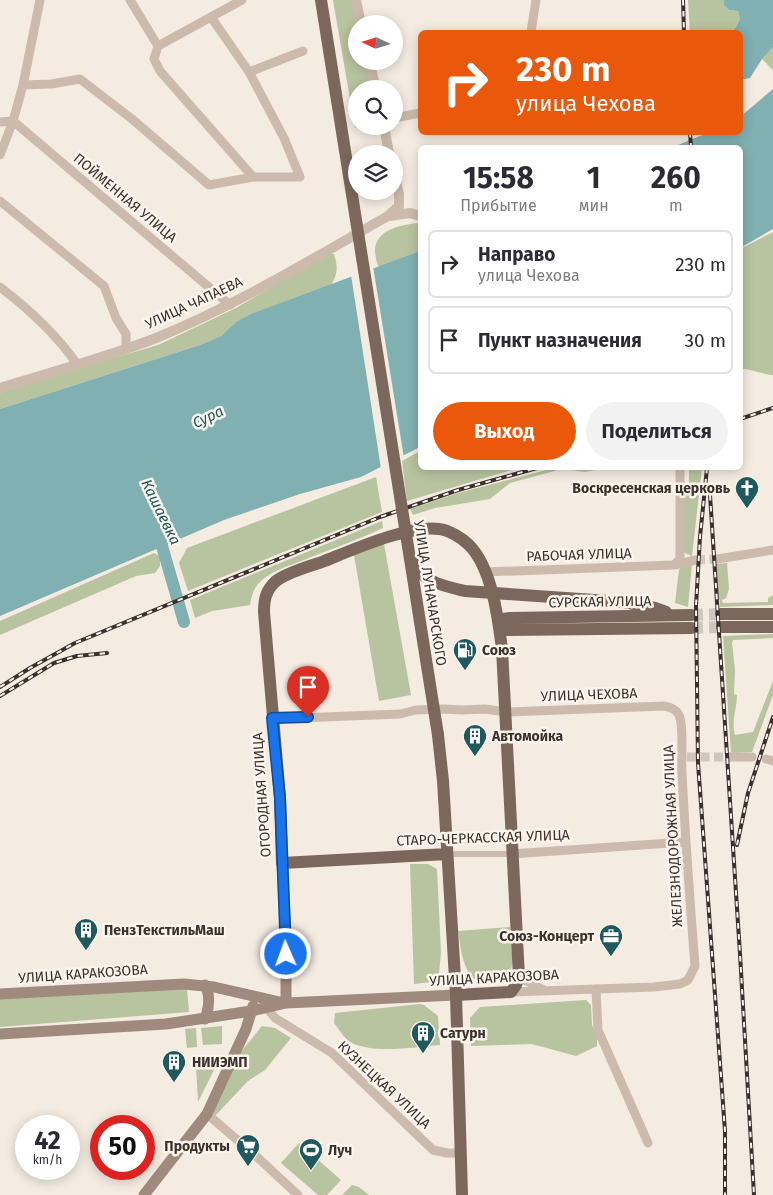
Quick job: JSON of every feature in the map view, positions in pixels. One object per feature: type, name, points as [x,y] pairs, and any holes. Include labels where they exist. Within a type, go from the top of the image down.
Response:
[{"type":"main road","name":"УЛИЦА ЛУНАЧАРСКОГО","points":[[321,0],[438,735],[443,780],[456,995],[462,1195]]},
{"type":"main road","name":"ОГОРОДНАЯ УЛИЦА","points":[[286,1003],[286,935],[280,798],[264,612],[265,596],[278,580],[304,568],[380,540],[418,530],[438,529],[460,538],[469,545],[478,557],[485,572]]},
{"type":"main road","points":[[409,553],[415,568],[427,579],[440,586],[465,591],[624,602],[655,608],[676,615]]},
{"type":"main road","points":[[485,572],[499,625],[506,712],[511,854],[519,977],[511,992]]},
{"type":"main road","points":[[495,609],[502,615],[510,618]]},
{"type":"main road","points":[[721,614],[773,614]]},
{"type":"main road","name":"СУРСКАЯ УЛИЦА","points":[[499,625],[507,630],[522,630],[691,621],[676,615],[510,618]]},
{"type":"main road","points":[[499,625],[503,619],[510,618]]},
{"type":"main road","points":[[722,628],[773,627]]},
{"type":"main road","points":[[502,649],[508,639],[516,632],[522,630]]},
{"type":"main road","name":"СТАРО-ЧЕРКАССКАЯ УЛИЦА","points":[[282,863],[447,854]]},
{"type":"main road","name":"УЛИЦА КАРАКОЗОВА","points":[[0,994],[154,984],[205,985],[286,1003]]},
{"type":"main road","points":[[205,985],[209,993],[208,1012],[205,1019]]},
{"type":"main road","name":"УЛИЦА КАРАКОЗОВА","points":[[0,1034],[166,1024],[251,1012],[286,1003],[511,992]]},
{"type":"main road","points":[[144,1195],[207,1114],[246,1029],[253,1003],[251,995]]},
{"type":"street","points":[[0,155],[13,121],[23,85],[40,0]]},
{"type":"street","points":[[242,0],[158,46],[154,59],[160,71],[253,177]]},
{"type":"street","points":[[356,0],[359,15]]},
{"type":"street","points":[[531,30],[536,0]]},
{"type":"street","points":[[133,1],[158,46]]},
{"type":"street","points":[[23,85],[51,84],[80,79],[132,119],[209,185],[253,177],[300,177],[284,138],[249,72],[211,17]]},
{"type":"street","points":[[249,72],[303,51]]},
{"type":"street","points":[[403,116],[418,113]]},
{"type":"street","points":[[0,122],[13,121]]},
{"type":"street","name":"ПОЙМЕННАЯ УЛИЦА","points":[[13,121],[230,304]]},
{"type":"street","points":[[388,216],[399,206],[399,200]]},
{"type":"street","points":[[0,201],[104,286],[116,318],[126,334],[126,348]]},
{"type":"street","points":[[388,216],[410,213],[418,215]]},
{"type":"street","name":"УЛИЦА ЧАПАЕВА","points":[[0,388],[156,338],[230,304],[388,216]]},
{"type":"street","points":[[0,287],[17,300],[63,344],[77,364]]},
{"type":"street","points":[[674,565],[680,559],[680,470]]},
{"type":"street","points":[[717,559],[773,550]]},
{"type":"street","name":"РАБОЧАЯ УЛИЦА","points":[[485,572],[674,565],[696,560]]},
{"type":"street","name":"УЛИЦА ЧЕХОВА","points":[[272,718],[400,714],[416,710],[444,709],[485,709],[506,712],[655,706],[673,707]]},
{"type":"street","name":"ЖЕЛЕЗНОДОРОЖНАЯ УЛИЦА","points":[[673,707],[679,715],[681,724],[684,757],[685,842],[694,966]]},
{"type":"street","points":[[730,758],[752,757]]},
{"type":"street","name":"СТАРО-ЧЕРКАССКАЯ УЛИЦА","points":[[447,854],[511,854],[685,842]]},
{"type":"street","name":"УЛИЦА КАРАКОЗОВА","points":[[511,992],[654,987],[680,984],[688,980],[694,966]]},
{"type":"street","points":[[519,977],[545,990]]},
{"type":"street","points":[[596,989],[598,1030],[648,1143]]},
{"type":"street","name":"КУЗНЕЦКАЯ УЛИЦА","points":[[267,1008],[275,1018],[332,1053],[433,1150],[461,1153]]},
{"type":"street","points":[[207,1114],[298,1195]]},
{"type":"green space","points":[[333,0],[352,0],[354,15],[348,15],[348,70],[368,70],[370,80],[348,80],[348,87]]},
{"type":"green space","points":[[688,0],[724,0],[724,5],[729,10],[738,11],[740,19],[734,30],[690,30]]},
{"type":"green space","points":[[773,47],[773,70],[762,59]]},
{"type":"green space","points":[[418,223],[418,252],[379,267],[375,252],[379,238],[390,230]]},
{"type":"green space","points":[[773,232],[773,375],[743,369],[743,247]]},
{"type":"green space","points":[[328,254],[334,254],[337,267],[331,285],[236,322],[221,336],[200,345],[0,409],[0,393],[158,345],[236,308]]},
{"type":"green space","points":[[418,452],[418,470],[511,470],[407,501],[402,461]]},
{"type":"green space","points":[[546,470],[558,470],[510,483],[490,499],[435,508],[413,515],[410,509],[458,493]]},
{"type":"green space","points":[[570,470],[595,470],[585,472]]},
{"type":"green space","points":[[689,470],[702,470],[692,556],[685,553],[682,549],[684,487],[689,486]]},
{"type":"green space","points":[[376,477],[382,512],[188,591],[179,563],[187,548]]},
{"type":"green space","points":[[382,521],[383,528],[267,576],[255,589],[250,605],[212,611],[195,618],[190,600]]},
{"type":"green space","points":[[384,544],[411,695],[379,701],[354,555]]},
{"type":"green space","points":[[154,553],[160,556],[160,566],[155,573],[136,576],[0,635],[0,621]]},
{"type":"green space","points":[[727,563],[729,589],[726,598],[722,600],[723,603],[768,602],[768,598],[773,595],[773,605],[720,607],[720,600],[717,598],[715,564]]},
{"type":"green space","points":[[692,564],[688,607],[675,603],[679,570],[681,567]]},
{"type":"green space","points":[[773,634],[773,638],[733,640],[734,694],[737,695],[734,720],[735,735],[753,732],[773,681],[773,695],[752,752],[731,753],[723,636]]},
{"type":"green space","points":[[410,864],[428,864],[437,869],[441,953],[439,973],[431,982],[414,984]]},
{"type":"green space","points":[[510,927],[512,963],[508,978],[498,983],[485,983],[477,980],[471,975],[464,962],[458,931]]},
{"type":"green space","points":[[187,989],[189,1012],[0,1027],[0,996]]},
{"type":"green space","points":[[586,1000],[591,1005],[592,1025],[597,1034],[597,1046],[576,1056],[532,1044],[471,1046],[470,1018],[480,1007]]},
{"type":"green space","points":[[420,1004],[438,1016],[440,1045],[393,1049],[369,1048],[349,1041],[334,1023],[335,1013]]},
{"type":"green space","points":[[222,1026],[222,1044],[203,1045],[201,1028]]},
{"type":"green space","points":[[262,1026],[275,1028],[291,1038],[265,1070],[248,1081],[214,1117],[210,1112],[236,1058]]},
{"type":"green space","points":[[196,1028],[197,1047],[187,1048],[185,1029]]},
{"type":"green space","points":[[216,1066],[198,1102],[196,1067]]},
{"type":"green space","name":"Луч","points":[[299,1143],[341,1180],[327,1195],[318,1195],[281,1163]]},
{"type":"green space","points":[[352,1185],[359,1187],[369,1195],[342,1195]]},
{"type":"water","points":[[724,0],[773,0],[773,47],[762,59],[750,78],[743,79],[743,30],[734,30],[740,19],[738,11],[729,10],[724,5]]},
{"type":"water","points":[[773,89],[773,229],[743,246],[743,145],[678,145],[702,135],[743,135],[743,114]]},
{"type":"water","name":"Сура","points":[[418,252],[418,448],[361,477],[300,494],[224,520],[0,616],[0,409],[200,345],[221,336],[236,322],[251,314]]},
{"type":"pier","points":[[373,266],[404,458],[381,469],[351,275]]},
{"type":"waterway","name":"Кашаевка","points":[[155,532],[162,546],[184,622]]},
{"type":"tunnel","points":[[696,560],[717,559]]},
{"type":"tunnel","points":[[691,615],[721,614]]},
{"type":"tunnel","points":[[691,628],[722,627]]},
{"type":"tunnel","points":[[687,757],[730,757]]},
{"type":"railway","points":[[683,0],[684,30]]},
{"type":"railway","points":[[690,135],[691,145]]},
{"type":"railway","points":[[743,418],[773,408]]},
{"type":"railway","points":[[0,687],[75,643],[380,517],[458,490],[530,470]]},
{"type":"railway","points":[[707,470],[696,606],[698,763],[725,1131],[725,1195]]},
{"type":"railway","points":[[710,495],[754,1195]]},
{"type":"railway","points":[[0,696],[54,663],[77,656],[107,653]]},
{"type":"railway","points":[[737,845],[748,793],[773,717]]},
{"type":"place","name":"Воскресенская церковь","points":[[747,509]]},
{"type":"place","name":"Союз","points":[[465,671]]},
{"type":"place","name":"Автомойка","points":[[475,757]]},
{"type":"place","name":"ПензТекстильМаш","points":[[86,951]]},
{"type":"place","name":"Союз-Концерт","points":[[611,957]]},
{"type":"place","name":"Сатурн","points":[[423,1054]]},
{"type":"place","name":"НИИЭМП","points":[[174,1083]]},
{"type":"place","name":"Продукты","points":[[248,1167]]},
{"type":"place","name":"Луч","points":[[311,1171]]},
{"type":"route","points":[[286,954],[280,798],[272,718],[308,717]]}]
